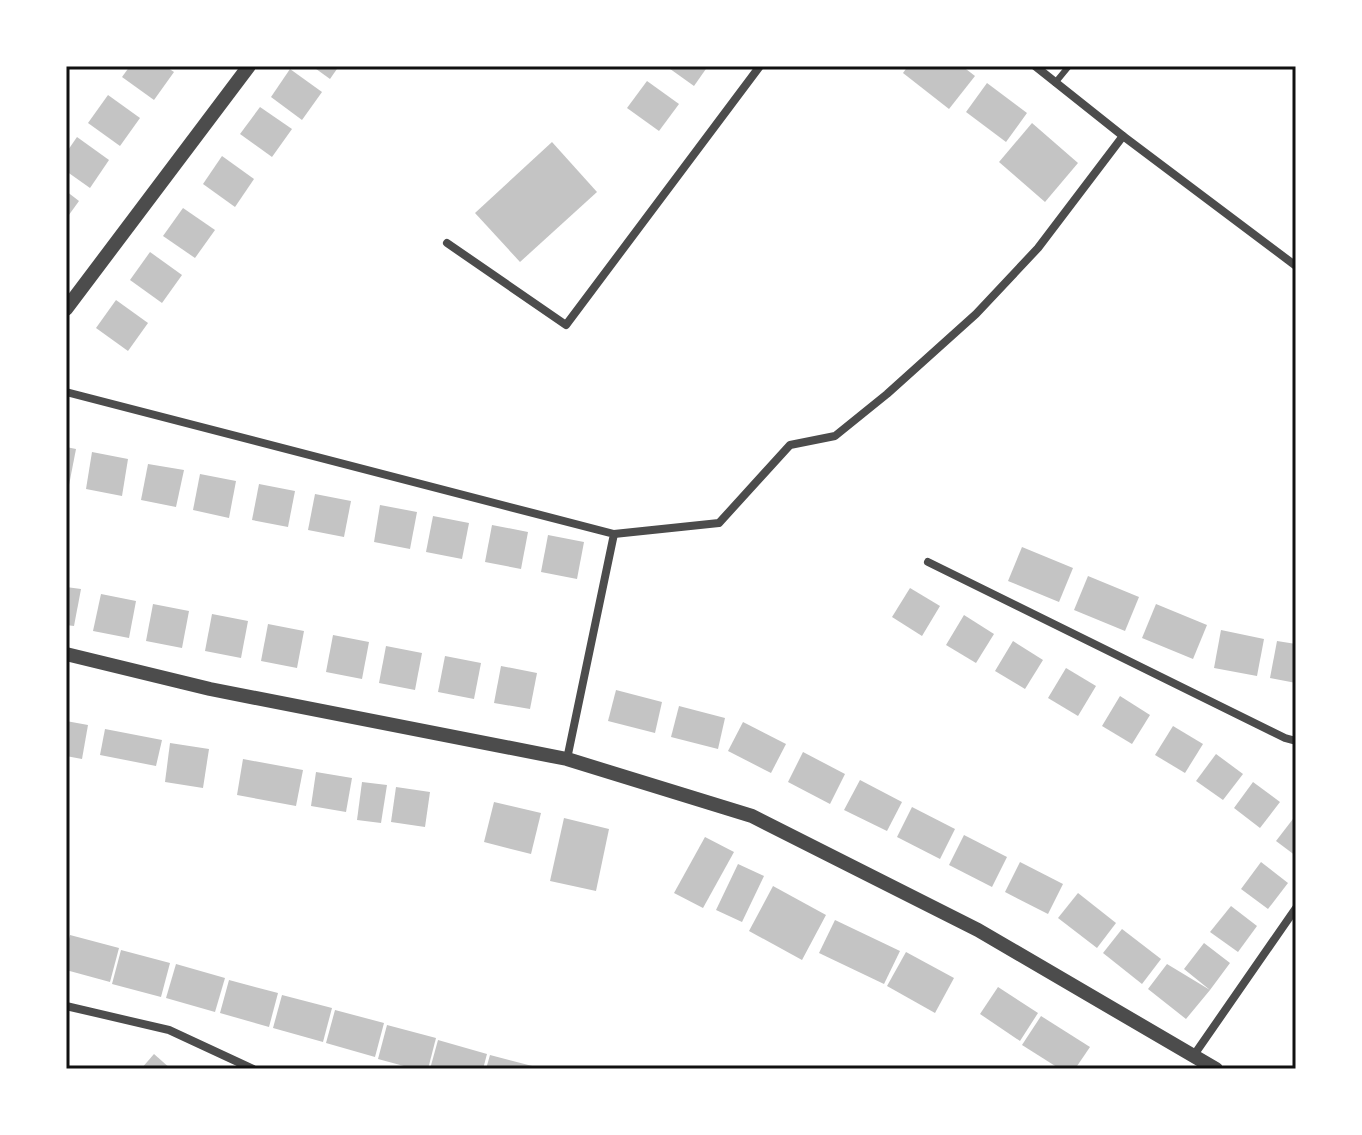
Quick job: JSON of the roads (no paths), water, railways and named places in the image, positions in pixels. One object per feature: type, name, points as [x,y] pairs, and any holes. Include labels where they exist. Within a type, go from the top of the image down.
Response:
[{"type":"street","points":[[66,309],[249,66]]},
{"type":"street","points":[[447,243],[566,325],[760,66]]},
{"type":"street","points":[[1035,66],[1296,266]]},
{"type":"street","points":[[66,392],[614,534],[719,523],[790,445],[835,436],[976,314],[1038,248],[1123,136]]},
{"type":"street","points":[[567,759],[614,534]]},
{"type":"street","points":[[928,562],[1296,741]]},
{"type":"street","points":[[66,654],[210,689],[567,759],[752,816],[978,930],[1216,1069]]},
{"type":"street","points":[[1194,1055],[1296,908]]},
{"type":"street","points":[[66,1006],[169,1030],[253,1069]]},
{"type":"lane","points":[[1055,83],[1069,66]]}]
